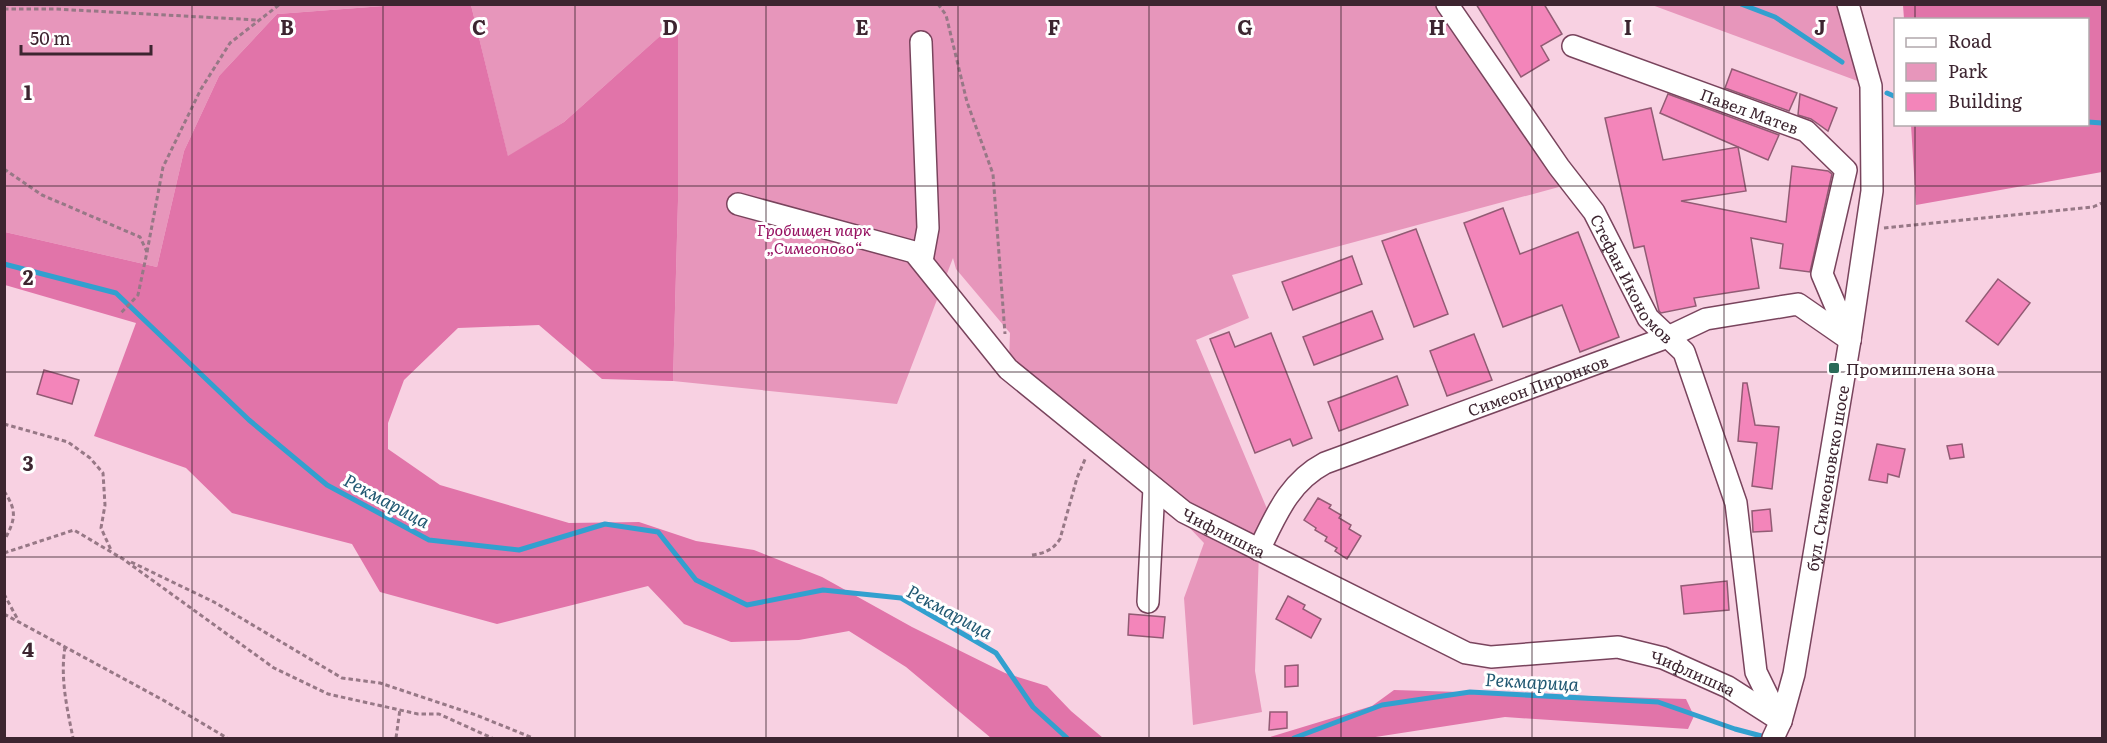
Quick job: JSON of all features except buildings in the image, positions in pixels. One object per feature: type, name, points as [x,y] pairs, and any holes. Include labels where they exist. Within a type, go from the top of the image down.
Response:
[{"type":"street","name":"Стефан Икономов","points":[[1447,4],[1559,167],[1594,212],[1648,318],[1684,352],[1737,503],[1756,672],[1777,729]]},
{"type":"street","name":"бул. Симеоновско шосе","points":[[1777,729],[1794,674],[1850,340],[1872,191],[1871,86],[1848,4]]},
{"type":"street","points":[[921,42],[928,228],[922,261]]},
{"type":"street","name":"Павел Матев","points":[[1573,46],[1806,131],[1846,170],[1822,274],[1850,340]]},
{"type":"street","name":"Чифлишка","points":[[738,204],[914,252],[1008,369],[1185,512],[1259,550],[1466,653],[1491,657],[1618,647],[1663,657],[1728,687],[1777,729]]},
{"type":"street","name":"Симеон Пиронков","points":[[1259,550],[1290,491],[1309,471],[1668,337],[1706,319],[1798,304],[1850,340]]},
{"type":"street","points":[[1148,602],[1154,488]]},
{"type":"path","points":[[120,315],[138,295],[163,167],[201,89],[230,43],[280,4]]},
{"type":"path","points":[[938,4],[946,15],[967,102],[993,174],[1006,337]]},
{"type":"path","points":[[4,9],[55,9],[259,20]]},
{"type":"path","points":[[4,169],[42,195],[140,237],[147,252]]},
{"type":"path","points":[[1867,230],[2093,207],[2103,203]]},
{"type":"path","points":[[4,424],[68,442],[90,458],[103,473],[105,505],[101,528],[111,552]]},
{"type":"path","points":[[1032,555],[1045,553],[1055,548],[1060,539],[1077,478],[1094,439]]},
{"type":"path","points":[[4,490],[11,501],[15,521],[4,542]]},
{"type":"path","points":[[4,553],[74,530],[111,552],[214,602],[342,678],[380,683],[476,715],[533,738]]},
{"type":"path","points":[[123,558],[274,668],[328,694],[418,714],[439,714],[492,738]]},
{"type":"path","points":[[4,594],[19,622]]},
{"type":"path","points":[[4,614],[163,700],[227,738]]},
{"type":"path","points":[[64,647],[62,666],[73,738]]},
{"type":"path","points":[[396,738],[400,709]]},
{"type":"green space","points":[[5,5],[397,5],[277,14],[219,76],[184,151],[157,267],[5,232]]},
{"type":"green space","name":"Гробищен парк „Симеоново“","points":[[471,5],[1447,5],[1570,184],[1232,275],[1249,318],[1196,340],[1273,523],[1259,551],[1255,671],[1262,712],[1193,725],[1184,598],[1204,543],[1121,456],[1009,361],[1010,333],[956,269],[953,258],[897,404],[673,381],[678,201],[677,21],[564,122],[508,157]]},
{"type":"green space","points":[[1652,5],[1848,5],[1871,86]]},
{"type":"shaded area","points":[[397,5],[471,5],[508,156],[564,122],[678,20],[678,201],[673,381],[602,379],[539,325],[458,328],[404,380],[388,423],[388,449],[440,485],[569,523],[639,522],[696,541],[754,550],[822,577],[912,627],[1005,673],[1047,686],[1071,711],[1103,738],[991,738],[906,667],[849,631],[799,640],[731,642],[684,624],[648,586],[497,624],[380,592],[352,544],[232,513],[186,468],[94,436],[136,323],[5,285],[5,232],[157,267],[184,151],[219,76],[277,14]]},
{"type":"shaded area","points":[[1903,5],[2102,5],[2102,172],[1916,205],[1911,126],[2089,126],[2089,18],[1904,18]]},
{"type":"shaded area","points":[[1394,690],[1686,699],[1694,716],[1688,729],[1505,717],[1369,738],[1267,738],[1372,706]]},
{"type":"waterway","points":[[1741,4],[1775,17],[1842,62]]},
{"type":"waterway","points":[[1887,93],[1894,96]]},
{"type":"waterway","points":[[2089,122],[2102,123]]},
{"type":"waterway","name":"Рекмарица","points":[[4,264],[116,293],[249,420],[327,485],[429,540],[519,550],[605,524],[658,532],[696,580],[747,605],[823,590],[901,598],[996,653],[1033,707],[1067,738]]},
{"type":"waterway","name":"Рекмарица","points":[[1294,738],[1382,705],[1470,692],[1658,702],[1735,729],[1769,738]]},
{"type":"place","name":"Промишлена зона","points":[[1834,368]]}]
